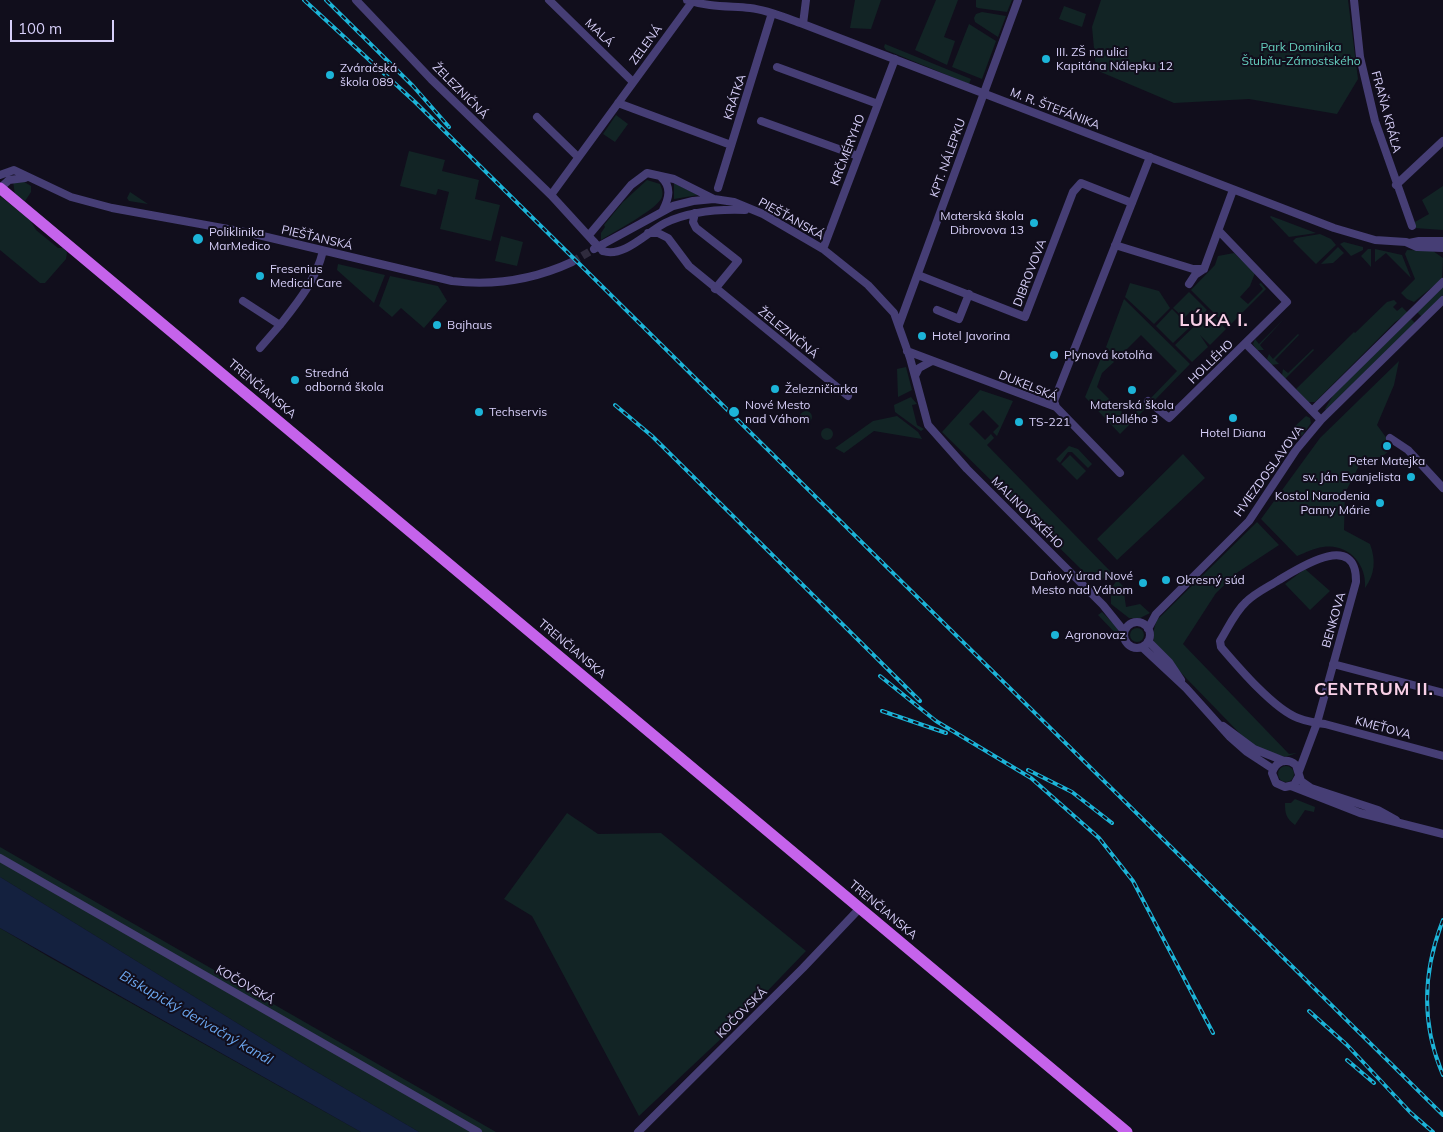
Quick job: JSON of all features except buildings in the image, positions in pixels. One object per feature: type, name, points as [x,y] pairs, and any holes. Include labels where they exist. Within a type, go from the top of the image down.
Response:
[{"type":"main road","name":"TRENČIANSKA","points":[[0,188],[1127,1132]]},
{"type":"street","name":"ŽELEZNIČNÁ","points":[[356,0],[438,86],[551,195],[592,242],[603,251],[617,252],[648,233],[663,235],[689,266],[715,289],[848,396]]},
{"type":"street","name":"MALÁ","points":[[549,0],[634,82]]},
{"type":"street","points":[[803,24],[806,0]]},
{"type":"street","name":"KPT. NÁLEPKU","points":[[899,325],[982,93],[1018,0]]},
{"type":"street","name":"FRAŇA KRÁĽA","points":[[1354,0],[1360,57],[1367,92],[1396,184],[1412,226]]},
{"type":"street","name":"ZELENÁ","points":[[551,195],[691,1]]},
{"type":"street","name":"M. R. ŠTEFÁNIKA","points":[[691,1],[709,6],[752,8],[803,24],[1232,190],[1365,237],[1409,243],[1417,247],[1443,248]]},
{"type":"street","name":"KRÁTKA","points":[[718,188],[772,14]]},
{"type":"street","name":"KRČMÉRYHO","points":[[823,249],[895,59]]},
{"type":"street","points":[[777,67],[878,104]]},
{"type":"street","points":[[618,103],[731,145]]},
{"type":"street","points":[[537,117],[578,157]]},
{"type":"street","points":[[761,121],[858,156]]},
{"type":"street","points":[[1396,184],[1443,141]]},
{"type":"street","points":[[1056,407],[1054,401],[1150,158]]},
{"type":"street","name":"PIEŠŤANSKÁ","points":[[0,175],[14,170],[71,197],[112,208],[250,233],[438,278],[473,283],[520,280],[547,273],[572,262]]},
{"type":"street","points":[[592,242],[642,176],[652,173],[674,179],[714,199]]},
{"type":"street","points":[[0,188],[9,180],[17,177],[30,179]]},
{"type":"street","points":[[661,177],[667,184],[669,194],[663,210]]},
{"type":"street","name":"DIBROVOVA","points":[[918,275],[1025,317],[1073,192],[1081,183],[1132,203]]},
{"type":"street","points":[[1189,284],[1195,275],[1204,270],[1232,190]]},
{"type":"street","name":"PIEŠŤANSKÁ","points":[[592,242],[663,210],[688,202],[714,199],[734,202],[776,221],[823,249],[880,297],[894,313],[915,376],[928,425]]},
{"type":"street","points":[[648,233],[666,223],[695,213],[749,209]]},
{"type":"street","points":[[695,213],[693,222],[696,228],[738,261],[715,289]]},
{"type":"street","name":"HOLLÉHO","points":[[1148,401],[1169,418],[1287,302],[1219,231]]},
{"type":"street","name":"M. R. ŠTEFÁNIKA","points":[[1409,243],[1443,241]]},
{"type":"street","points":[[1115,245],[1193,269],[1204,270]]},
{"type":"street","name":"M. R. ŠTEFÁNIKA","points":[[1433,248],[1443,255]]},
{"type":"street","points":[[260,348],[307,290],[317,271],[323,251]]},
{"type":"street","points":[[1312,412],[1443,282]]},
{"type":"street","points":[[937,310],[959,319],[969,294]]},
{"type":"street","name":"HVIEZDOSLAVOVA","points":[[1148,629],[1156,614],[1249,521],[1296,450],[1323,418],[1443,300]]},
{"type":"street","points":[[243,301],[280,325]]},
{"type":"street","points":[[1246,344],[1312,412],[1323,418]]},
{"type":"street","name":"DUKELSKÁ","points":[[907,351],[1056,407],[1120,473]]},
{"type":"street","points":[[915,376],[919,368],[932,361]]},
{"type":"street","name":"MALINOVSKÉHO","points":[[928,425],[967,469],[1111,614],[1124,631]]},
{"type":"street","points":[[1390,438],[1408,450],[1443,488]]},
{"type":"street","name":"KMEŤOVA","points":[[1356,582],[1356,571],[1346,558],[1337,555],[1326,555],[1312,560],[1246,602],[1220,641],[1221,647],[1269,698],[1298,718],[1443,756]]},
{"type":"street","name":"BENKOVA","points":[[1299,774],[1305,751],[1317,723],[1356,582]]},
{"type":"street","name":"MALINOVSKÉHO","points":[[1111,614],[1136,622]]},
{"type":"street","name":"HVIEZDOSLAVOVA","points":[[1136,622],[1156,614]]},
{"type":"street","points":[[1136,622],[1148,629],[1148,641],[1142,647],[1135,648],[1128,645],[1124,639],[1124,631],[1136,622]]},
{"type":"street","points":[[1148,641],[1169,662],[1186,688]]},
{"type":"street","points":[[1142,647],[1186,688],[1242,749],[1273,769]]},
{"type":"street","name":"BENKOVA","points":[[1334,664],[1443,694]]},
{"type":"street","points":[[1221,725],[1254,749],[1287,761],[1311,788],[1378,810],[1396,820]]},
{"type":"street","name":"BENKOVA","points":[[1287,761],[1305,751]]},
{"type":"street","points":[[1287,761],[1278,763],[1273,769],[1273,777],[1276,783],[1282,787],[1291,786],[1360,813],[1396,820],[1441,833],[1443,824]]},
{"type":"street","points":[[1291,786],[1299,774]]},
{"type":"street","name":"KOČOVSKÁ","points":[[0,858],[478,1132]]},
{"type":"street","name":"KOČOVSKÁ","points":[[638,1132],[804,968],[860,908]]},
{"type":"green space","points":[[855,0],[881,0],[871,29],[850,28]]},
{"type":"green space","points":[[936,0],[958,0],[944,37],[955,41],[947,65],[915,50]]},
{"type":"green space","points":[[976,0],[1012,0],[1007,12],[978,8],[976,7]]},
{"type":"green space","name":"Park Dominika Štubňu-Zámostského","points":[[1101,0],[1348,0],[1358,79],[1337,114],[1249,99],[1174,103],[1096,70],[1092,27]]},
{"type":"green space","points":[[1064,6],[1086,14],[1082,27],[1059,19]]},
{"type":"green space","points":[[982,12],[1006,16],[998,37],[975,22],[976,14]]},
{"type":"green space","points":[[969,24],[996,41],[982,79],[952,67]]},
{"type":"green space","points":[[885,44],[971,79],[969,84],[886,50]]},
{"type":"green space","points":[[616,115],[628,124],[615,142],[603,134]]},
{"type":"green space","points":[[409,151],[445,160],[442,171],[479,180],[475,199],[500,205],[491,241],[440,229],[449,192],[438,189],[436,195],[400,186]]},
{"type":"green space","points":[[21,180],[31,186],[31,192],[25,201],[15,195],[13,181]]},
{"type":"green space","points":[[647,180],[660,184],[663,193],[661,199],[643,215],[601,240],[604,225],[623,202]]},
{"type":"green space","points":[[674,183],[698,195],[674,199]]},
{"type":"green space","points":[[1443,186],[1443,230],[1415,228],[1415,222],[1429,214],[1422,200]]},
{"type":"green space","points":[[130,192],[148,204],[129,201],[127,198]]},
{"type":"green space","points":[[0,196],[30,220],[36,230],[58,248],[63,248],[67,252],[66,259],[45,283],[40,283],[0,250]]},
{"type":"green space","points":[[1271,216],[1316,233],[1289,237]]},
{"type":"green space","points":[[1320,234],[1331,239],[1336,245],[1316,264],[1293,241],[1296,238]]},
{"type":"green space","points":[[501,236],[523,242],[517,266],[495,261]]},
{"type":"green space","points":[[1344,242],[1363,247],[1363,250],[1351,256],[1340,244]]},
{"type":"green space","points":[[1338,247],[1344,253],[1333,263],[1321,264]]},
{"type":"green space","points":[[1368,249],[1371,249],[1371,267],[1361,256]]},
{"type":"green space","points":[[1375,249],[1402,255],[1411,278],[1386,253],[1375,262]]},
{"type":"green space","points":[[1407,250],[1433,251],[1443,258],[1442,279],[1414,302],[1407,299],[1401,293],[1415,279],[1405,254]]},
{"type":"green space","points":[[1234,253],[1255,273],[1250,286],[1240,297],[1248,304],[1263,289],[1259,284],[1261,283],[1266,289],[1228,327],[1191,290],[1215,265],[1218,256]]},
{"type":"green space","points":[[338,264],[385,275],[374,303],[337,270]]},
{"type":"green space","points":[[390,276],[438,286],[447,301],[424,328],[401,308],[392,317],[379,306]]},
{"type":"green space","points":[[1130,283],[1159,291],[1170,308],[1154,324],[1125,297]]},
{"type":"green space","points":[[1443,287],[1443,295],[1422,317],[1417,312]]},
{"type":"green space","points":[[1189,292],[1207,310],[1200,317],[1192,310],[1184,318],[1173,308]]},
{"type":"green space","points":[[1124,299],[1190,364],[1152,403],[1149,400],[1177,371],[1141,335],[1117,359],[1106,347]]},
{"type":"green space","points":[[1394,300],[1397,303],[1393,307],[1397,311],[1402,307],[1408,313],[1395,322],[1315,402],[1308,402],[1296,389],[1387,302]]},
{"type":"green space","points":[[1172,309],[1190,327],[1173,343],[1156,326]]},
{"type":"green space","points":[[1209,312],[1226,329],[1210,345],[1200,335],[1208,347],[1192,362],[1175,345]]},
{"type":"green space","points":[[1284,319],[1260,345],[1264,350],[1257,350],[1253,344],[1255,339],[1259,344]]},
{"type":"green space","points":[[1411,319],[1415,323],[1327,411],[1325,409],[1335,392]]},
{"type":"green space","points":[[1298,334],[1275,360],[1279,364],[1271,365],[1267,359],[1269,354],[1273,359]]},
{"type":"green space","points":[[1313,349],[1285,379],[1282,375],[1283,369],[1288,373]]},
{"type":"green space","points":[[1104,351],[1114,362],[1102,373],[1097,387],[1129,419],[1146,402],[1149,405],[1120,434],[1085,397]]},
{"type":"green space","points":[[1399,361],[1394,385],[1377,425],[1393,447],[1382,457],[1363,458],[1345,493],[1344,530],[1370,544],[1373,556],[1373,572],[1365,588],[1363,571],[1359,563],[1348,552],[1340,548],[1323,547],[1297,556],[1261,519],[1320,438]]},
{"type":"green space","points":[[906,367],[912,390],[898,397],[897,369]]},
{"type":"green space","points":[[980,390],[1013,401],[997,436],[993,432],[999,426],[983,410],[969,424],[985,440],[991,434],[994,438],[987,445],[1113,574],[1099,579],[1086,574],[942,432]]},
{"type":"green space","points":[[911,397],[917,404],[912,405],[917,425],[924,429],[921,431],[895,412],[894,405]]},
{"type":"green space","points":[[804,411],[808,411],[812,417],[808,423],[804,423],[800,419],[800,415]]},
{"type":"green space","points":[[897,416],[918,432],[922,439],[874,431],[844,453],[835,448],[873,421]]},
{"type":"green space","points":[[1306,416],[1310,418],[1311,423],[1301,437],[1294,427]]},
{"type":"green space","points":[[825,428],[829,428],[833,434],[829,440],[825,440],[821,436],[821,432]]},
{"type":"green space","points":[[1069,446],[1078,449],[1092,464],[1088,468],[1072,452],[1068,452],[1060,463],[1056,459]]},
{"type":"green space","points":[[1183,454],[1205,478],[1117,560],[1097,539]]},
{"type":"green space","points":[[1070,455],[1086,471],[1077,480],[1061,464]]},
{"type":"green space","points":[[1257,522],[1279,545],[1238,572],[1216,593],[1183,644],[1289,754],[1297,753],[1285,757],[1252,746],[1154,645],[1154,632],[1157,620]]},
{"type":"green space","points":[[1305,569],[1330,591],[1310,610],[1285,584]]},
{"type":"green space","points":[[1117,580],[1123,586],[1126,607],[1140,604],[1150,613],[1140,618],[1129,618],[1111,604],[1111,589]]},
{"type":"green space","points":[[1102,612],[1117,627],[1121,639],[1098,615]]},
{"type":"green space","points":[[1137,628],[1142,630],[1144,635],[1142,640],[1137,642],[1132,640],[1130,635],[1132,630]]},
{"type":"green space","points":[[1286,766],[1294,774],[1286,782],[1278,774]]},
{"type":"green space","points":[[1295,799],[1315,807],[1314,812],[1305,810],[1295,825],[1287,816],[1285,803],[1291,803]]},
{"type":"green space","points":[[567,813],[598,834],[661,833],[806,951],[726,1034],[639,1116],[532,916],[504,899]]},
{"type":"green space","points":[[0,847],[496,1132],[419,1132],[310,1068],[0,877]]},
{"type":"green space","points":[[0,928],[49,957],[361,1132],[0,1132]]},
{"type":"water","name":"Biskupický derivačný kanál","points":[[0,877],[310,1068],[419,1132],[361,1132],[0,928]]},
{"type":"tunnel","points":[[572,262],[594,249]]},
{"type":"railway","points":[[304,0],[415,102],[1443,1115]]},
{"type":"railway","points":[[326,0],[413,86],[449,127]]},
{"type":"railway","points":[[615,405],[652,436],[920,701]]},
{"type":"railway","points":[[880,676],[936,721],[1031,778],[1099,838],[1133,881],[1213,1033]]},
{"type":"railway","points":[[882,711],[946,733]]},
{"type":"railway","points":[[1028,770],[1072,792],[1112,823]]},
{"type":"railway","points":[[1443,920],[1431,959],[1427,998],[1431,1036],[1443,1075]]},
{"type":"railway","points":[[1309,1011],[1347,1045],[1411,1113],[1433,1132]]},
{"type":"railway","points":[[1347,1060],[1374,1083]]},
{"type":"place","name":"III. ZŠ na ulici Kapitána Nálepku 12","points":[[1046,59]]},
{"type":"place","name":"Zváračská škola 089","points":[[330,75]]},
{"type":"place","name":"Materská škola Dibrovova 13","points":[[1034,223]]},
{"type":"place","name":"Poliklinika MarMedico","points":[[198,239]]},
{"type":"place","name":"Fresenius Medical Care","points":[[260,276]]},
{"type":"place","name":"Bajhaus","points":[[437,325]]},
{"type":"place","name":"Hotel Javorina","points":[[922,336]]},
{"type":"place","name":"Plynová kotolňa","points":[[1054,355]]},
{"type":"place","name":"Stredná odborná škola","points":[[295,380]]},
{"type":"place","name":"Železničiarka","points":[[775,389]]},
{"type":"place","name":"Materská škola Hollého 3","points":[[1132,390]]},
{"type":"place","name":"Techservis","points":[[479,412]]},
{"type":"place","name":"Nové Mesto nad Váhom","points":[[734,412]]},
{"type":"place","name":"Hotel Diana","points":[[1233,418]]},
{"type":"place","name":"TS-221","points":[[1019,422]]},
{"type":"place","name":"Peter Matejka","points":[[1387,446]]},
{"type":"place","name":"sv. Ján Evanjelista","points":[[1411,477]]},
{"type":"place","name":"Kostol Narodenia Panny Márie","points":[[1380,503]]},
{"type":"place","name":"Okresný súd","points":[[1166,580]]},
{"type":"place","name":"Daňový úrad Nové Mesto nad Váhom","points":[[1143,583]]},
{"type":"place","name":"Agronovaz","points":[[1055,635]]},
{"type":"district","name":"LÚKA I.","points":[[1214,321]]},
{"type":"district","name":"CENTRUM II.","points":[[1374,690]]}]
